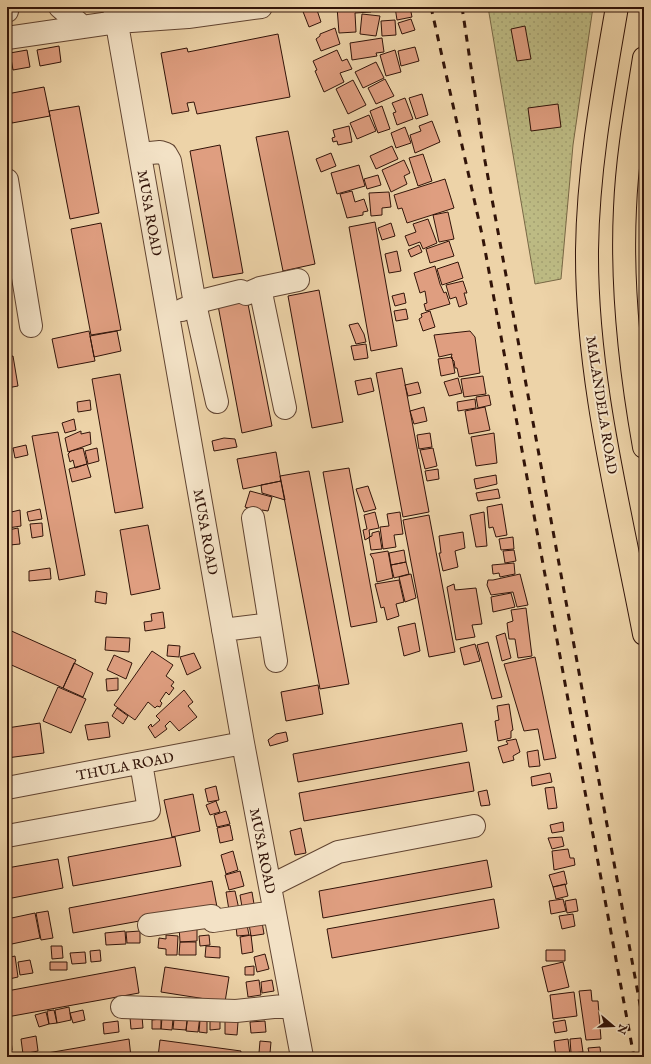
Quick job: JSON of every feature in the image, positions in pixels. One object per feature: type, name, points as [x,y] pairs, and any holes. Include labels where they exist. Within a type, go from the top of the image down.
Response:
[{"type":"main road","name":"MALANDELA ROAD","points":[[617,7],[591,166],[587,251],[588,294],[596,379],[644,634]]},
{"type":"main road","points":[[644,58],[628,166],[624,251],[628,344],[632,379],[644,447]]},
{"type":"street","points":[[7,11],[8,7]]},
{"type":"street","points":[[60,7],[83,27]]},
{"type":"street","points":[[7,38],[83,27],[115,15],[188,17],[261,7]]},
{"type":"street","name":"MUSA ROAD","points":[[115,15],[243,743],[302,1057]]},
{"type":"street","points":[[140,154],[160,152],[166,154],[170,161],[195,304],[217,402]]},
{"type":"street","points":[[7,180],[31,326]]},
{"type":"street","points":[[168,316],[205,300],[241,291],[246,294],[260,288],[298,280]]},
{"type":"street","points":[[260,288],[285,408]]},
{"type":"street","points":[[253,518],[276,661]]},
{"type":"street","points":[[223,630],[270,624]]},
{"type":"street","name":"THULA ROAD","points":[[7,788],[243,743]]},
{"type":"street","points":[[7,836],[149,810],[141,763]]},
{"type":"street","points":[[270,886],[338,852],[474,826]]},
{"type":"street","points":[[149,925],[212,916],[213,921],[274,912]]},
{"type":"street","points":[[122,1007],[236,1011],[292,1005]]},
{"type":"shaded area","points":[[488,7],[593,7],[573,145],[561,279],[535,284]]},
{"type":"building","points":[[316,7],[321,22],[309,27],[302,9]]},
{"type":"building","points":[[337,7],[371,7],[371,12],[355,13],[356,32],[339,33]]},
{"type":"building","points":[[395,7],[410,7],[412,17],[397,20]]},
{"type":"building","points":[[362,14],[380,16],[376,36],[360,34]]},
{"type":"building","points":[[411,19],[415,30],[402,34],[398,23]]},
{"type":"building","points":[[395,20],[396,35],[382,36],[381,21]]},
{"type":"building","points":[[525,26],[531,59],[517,61],[511,29]]},
{"type":"building","points":[[335,28],[340,44],[321,51],[316,39],[320,36],[320,34]]},
{"type":"building","points":[[278,34],[290,97],[197,114],[194,102],[187,103],[189,111],[172,114],[161,53],[187,48],[188,52]]},
{"type":"building","points":[[382,38],[384,52],[376,53],[377,56],[352,60],[350,43]]},
{"type":"building","points":[[59,46],[61,62],[40,66],[37,50]]},
{"type":"building","points":[[415,47],[419,61],[401,66],[398,51]]},
{"type":"building","points":[[27,50],[30,67],[13,70],[10,53]]},
{"type":"building","points":[[337,50],[342,61],[347,59],[352,69],[340,73],[344,82],[324,92],[315,71],[317,70],[313,61]]},
{"type":"building","points":[[395,50],[401,72],[386,76],[380,55]]},
{"type":"building","points":[[376,62],[384,78],[363,88],[355,72]]},
{"type":"building","points":[[385,79],[394,96],[376,104],[368,88]]},
{"type":"building","points":[[353,80],[366,105],[348,114],[336,89]]},
{"type":"building","points":[[44,87],[50,116],[12,123],[7,94]]},
{"type":"building","points":[[422,94],[428,115],[416,119],[409,98]]},
{"type":"building","points":[[405,98],[413,119],[397,125],[393,113],[396,112],[392,103]]},
{"type":"building","points":[[558,104],[561,127],[531,131],[528,108]]},
{"type":"building","points":[[79,106],[99,213],[70,219],[49,111]]},
{"type":"building","points":[[382,106],[390,129],[378,133],[370,111]]},
{"type":"building","points":[[369,115],[376,131],[357,139],[350,123]]},
{"type":"building","points":[[432,121],[440,142],[415,153],[410,135],[421,131],[419,126]]},
{"type":"building","points":[[349,126],[352,142],[338,145],[337,141],[333,142],[332,138],[335,137],[333,130]]},
{"type":"building","points":[[405,127],[411,143],[396,148],[391,133]]},
{"type":"building","points":[[288,131],[315,264],[283,271],[256,137]]},
{"type":"building","points":[[220,145],[243,273],[213,278],[190,151]]},
{"type":"building","points":[[392,146],[398,159],[376,169],[370,156]]},
{"type":"building","points":[[331,153],[336,166],[321,172],[316,159]]},
{"type":"building","points":[[423,154],[432,181],[418,186],[409,158]]},
{"type":"building","points":[[404,160],[410,173],[404,176],[407,184],[391,192],[382,170]]},
{"type":"building","points":[[359,165],[365,186],[337,194],[331,173]]},
{"type":"building","points":[[378,175],[381,185],[367,189],[364,179]]},
{"type":"building","points":[[445,179],[454,208],[407,223],[402,208],[398,209],[394,195]]},
{"type":"building","points":[[352,191],[355,202],[364,199],[368,211],[363,212],[363,215],[347,218],[340,194]]},
{"type":"building","points":[[389,192],[391,207],[382,208],[382,215],[371,216],[369,193]]},
{"type":"building","points":[[448,212],[454,239],[439,242],[433,215]]},
{"type":"building","points":[[428,219],[437,243],[423,249],[420,242],[409,246],[405,236],[416,232],[413,224]]},
{"type":"building","points":[[375,222],[397,346],[371,351],[349,227]]},
{"type":"building","points":[[101,223],[121,330],[91,335],[71,229]]},
{"type":"building","points":[[391,223],[395,236],[382,240],[378,228]]},
{"type":"building","points":[[449,241],[454,256],[430,263],[426,249]]},
{"type":"building","points":[[419,245],[422,252],[411,257],[408,250]]},
{"type":"building","points":[[397,251],[401,271],[389,273],[385,254]]},
{"type":"building","points":[[458,262],[463,278],[442,285],[437,269]]},
{"type":"building","points":[[435,266],[440,284],[444,293],[446,292],[450,304],[426,311],[424,304],[427,303],[425,291],[420,293],[414,273]]},
{"type":"building","points":[[463,281],[467,293],[464,293],[467,304],[459,307],[456,297],[450,299],[446,285]]},
{"type":"building","points":[[319,290],[343,422],[312,428],[288,296]]},
{"type":"building","points":[[404,293],[406,303],[395,306],[392,296]]},
{"type":"building","points":[[246,294],[272,426],[242,433],[217,300]]},
{"type":"building","points":[[406,309],[408,319],[396,321],[394,311]]},
{"type":"building","points":[[430,311],[435,327],[423,331],[419,319],[422,317],[421,314]]},
{"type":"building","points":[[358,323],[364,334],[366,342],[356,344],[349,325]]},
{"type":"building","points":[[89,331],[95,361],[58,368],[52,339]]},
{"type":"building","points":[[117,331],[121,351],[94,357],[90,336]]},
{"type":"building","points":[[470,331],[475,337],[480,373],[459,377],[457,368],[455,368],[454,361],[451,358],[452,354],[439,357],[434,335]]},
{"type":"building","points":[[366,344],[368,358],[354,360],[351,346]]},
{"type":"building","points":[[13,356],[18,386],[7,388],[7,357]]},
{"type":"building","points":[[452,357],[455,373],[441,376],[438,359]]},
{"type":"building","points":[[402,368],[429,512],[403,517],[376,373]]},
{"type":"building","points":[[120,374],[143,508],[115,513],[92,379]]},
{"type":"building","points":[[483,376],[486,394],[464,397],[461,379]]},
{"type":"building","points":[[371,378],[374,391],[358,395],[355,381]]},
{"type":"building","points":[[458,378],[462,393],[449,396],[444,382]]},
{"type":"building","points":[[418,382],[421,393],[408,396],[405,385]]},
{"type":"building","points":[[489,395],[491,405],[478,408],[476,397]]},
{"type":"building","points":[[475,399],[476,408],[458,411],[457,402]]},
{"type":"building","points":[[90,400],[91,410],[78,412],[77,402]]},
{"type":"building","points":[[424,407],[427,421],[414,424],[410,411]]},
{"type":"building","points":[[485,407],[490,430],[469,434],[465,411]]},
{"type":"building","points":[[74,419],[76,430],[65,433],[62,423]]},
{"type":"building","points":[[81,431],[81,434],[90,432],[91,444],[68,452],[65,438]]},
{"type":"building","points":[[58,432],[85,575],[59,580],[32,436]]},
{"type":"building","points":[[430,433],[432,447],[419,449],[417,435]]},
{"type":"building","points":[[494,433],[497,463],[476,466],[471,437]]},
{"type":"building","points":[[224,438],[235,439],[237,447],[214,451],[212,441]]},
{"type":"building","points":[[26,445],[28,455],[15,458],[13,448]]},
{"type":"building","points":[[83,448],[87,464],[75,468],[73,460],[70,462],[68,454],[71,451]]},
{"type":"building","points":[[97,448],[99,461],[88,464],[85,451]]},
{"type":"building","points":[[433,448],[437,466],[425,469],[420,450]]},
{"type":"building","points":[[276,452],[281,481],[243,489],[237,459]]},
{"type":"building","points":[[7,460],[10,471],[7,472]]},
{"type":"building","points":[[87,464],[91,477],[72,482],[69,469]]},
{"type":"building","points":[[349,468],[377,622],[351,627],[323,472]]},
{"type":"building","points":[[438,469],[439,479],[427,481],[425,471]]},
{"type":"building","points":[[309,471],[349,684],[320,689],[280,476]]},
{"type":"building","points":[[496,475],[497,484],[476,489],[474,479]]},
{"type":"building","points":[[281,481],[285,500],[262,493],[261,485]]},
{"type":"building","points":[[368,486],[376,509],[364,512],[356,489]]},
{"type":"building","points":[[498,489],[500,498],[478,501],[476,493]]},
{"type":"building","points":[[250,491],[272,497],[268,511],[262,510],[261,512],[245,507]]},
{"type":"building","points":[[502,504],[507,535],[496,537],[493,527],[489,528],[487,507]]},
{"type":"building","points":[[40,509],[42,519],[29,521],[27,512]]},
{"type":"building","points":[[20,510],[21,526],[8,528],[7,513]]},
{"type":"building","points":[[375,512],[379,528],[369,530],[370,537],[365,540],[363,530],[367,529],[364,515]]},
{"type":"building","points":[[400,512],[403,534],[394,535],[396,547],[383,549],[380,527],[389,526],[387,514]]},
{"type":"building","points":[[484,512],[487,546],[476,547],[470,515]]},
{"type":"building","points":[[429,515],[455,652],[429,657],[403,520]]},
{"type":"building","points":[[42,523],[43,536],[32,538],[30,524]]},
{"type":"building","points":[[148,525],[160,589],[131,595],[120,530]]},
{"type":"building","points":[[18,528],[20,544],[10,545],[8,530]]},
{"type":"building","points":[[379,531],[382,549],[371,550],[369,537],[372,536],[372,533]]},
{"type":"building","points":[[463,532],[465,548],[455,551],[458,567],[443,571],[439,553],[441,553],[439,536]]},
{"type":"building","points":[[513,537],[514,549],[501,550],[499,539]]},
{"type":"building","points":[[7,542],[10,558],[7,559]]},
{"type":"building","points":[[404,550],[406,562],[391,565],[389,553]]},
{"type":"building","points":[[514,550],[516,561],[505,563],[503,551]]},
{"type":"building","points":[[388,551],[393,578],[377,582],[373,559],[370,554]]},
{"type":"building","points":[[406,562],[409,574],[394,578],[391,565]]},
{"type":"building","points":[[514,563],[515,574],[500,577],[499,573],[493,574],[492,565]]},
{"type":"building","points":[[50,568],[51,579],[29,581],[29,571]]},
{"type":"building","points":[[411,574],[416,598],[405,602],[399,577]]},
{"type":"building","points":[[520,574],[528,605],[517,607],[513,592],[491,595],[487,585],[488,580]]},
{"type":"building","points":[[399,580],[404,602],[396,604],[399,616],[387,620],[384,607],[381,608],[375,584]]},
{"type":"building","points":[[454,584],[455,590],[476,588],[482,624],[472,625],[475,637],[456,640],[447,587]]},
{"type":"building","points":[[96,591],[107,593],[106,604],[95,602]]},
{"type":"building","points":[[511,593],[515,607],[493,612],[491,597]]},
{"type":"building","points":[[526,608],[532,656],[518,658],[515,639],[509,639],[507,623],[513,621],[511,610]]},
{"type":"building","points":[[163,612],[165,628],[145,631],[144,622],[152,621],[151,614]]},
{"type":"building","points":[[415,623],[420,651],[404,656],[398,627]]},
{"type":"building","points":[[7,629],[76,660],[63,688],[7,663]]},
{"type":"building","points":[[505,633],[511,658],[502,661],[496,636]]},
{"type":"building","points":[[106,637],[130,638],[129,652],[105,650]]},
{"type":"building","points":[[488,642],[502,697],[492,699],[477,645]]},
{"type":"building","points":[[475,644],[480,661],[464,665],[460,648]]},
{"type":"building","points":[[168,645],[180,646],[179,657],[167,656]]},
{"type":"building","points":[[152,651],[173,665],[166,676],[174,682],[171,686],[174,688],[169,695],[166,692],[160,701],[162,703],[160,707],[157,706],[155,708],[148,702],[135,720],[114,705]]},
{"type":"building","points":[[194,653],[201,668],[187,675],[180,657]]},
{"type":"building","points":[[114,655],[132,663],[126,679],[107,670]]},
{"type":"building","points":[[535,657],[556,758],[544,760],[538,729],[524,731],[504,664]]},
{"type":"building","points":[[74,663],[93,673],[83,697],[63,688]]},
{"type":"building","points":[[118,678],[118,690],[107,691],[106,679]]},
{"type":"building","points":[[318,685],[323,714],[286,721],[281,692]]},
{"type":"building","points":[[58,687],[86,699],[71,733],[43,721]]},
{"type":"building","points":[[184,690],[193,702],[188,706],[197,717],[179,731],[170,721],[165,726],[167,729],[155,738],[148,727],[151,724],[152,727],[160,720],[156,716]]},
{"type":"building","points":[[509,704],[513,730],[511,731],[511,738],[498,741],[495,721],[499,720],[497,706]]},
{"type":"building","points":[[117,708],[128,716],[123,724],[112,716]]},
{"type":"building","points":[[108,722],[110,737],[88,740],[85,725]]},
{"type":"building","points":[[40,723],[44,753],[7,758],[7,728]]},
{"type":"building","points":[[462,723],[467,751],[298,782],[293,754]]},
{"type":"building","points":[[286,732],[288,741],[270,746],[268,740],[276,734]]},
{"type":"building","points":[[516,739],[520,752],[513,756],[514,760],[503,763],[498,747],[508,744],[506,741]]},
{"type":"building","points":[[538,750],[540,766],[529,767],[527,752]]},
{"type":"building","points":[[469,762],[474,791],[304,821],[299,793]]},
{"type":"building","points":[[550,773],[552,782],[532,786],[531,777]]},
{"type":"building","points":[[216,786],[219,800],[208,802],[205,789]]},
{"type":"building","points":[[554,787],[557,808],[548,809],[545,788]]},
{"type":"building","points":[[487,790],[490,805],[481,806],[478,792]]},
{"type":"building","points":[[193,794],[200,831],[172,837],[164,800]]},
{"type":"building","points":[[216,801],[220,812],[210,815],[206,805]]},
{"type":"building","points":[[226,811],[230,824],[217,827],[214,815]]},
{"type":"building","points":[[563,822],[564,831],[552,833],[550,825]]},
{"type":"building","points":[[230,825],[233,840],[220,843],[217,828]]},
{"type":"building","points":[[301,828],[306,853],[295,855],[290,831]]},
{"type":"building","points":[[175,837],[181,866],[73,886],[68,857]]},
{"type":"building","points":[[562,837],[564,846],[552,849],[548,838]]},
{"type":"building","points":[[568,849],[570,858],[574,858],[575,865],[554,870],[552,851]]},
{"type":"building","points":[[233,851],[238,870],[226,874],[221,855]]},
{"type":"building","points":[[58,859],[63,888],[7,899],[7,868]]},
{"type":"building","points":[[487,860],[492,887],[323,918],[319,891]]},
{"type":"building","points":[[240,871],[244,886],[229,890],[225,875]]},
{"type":"building","points":[[564,871],[567,884],[553,887],[549,875]]},
{"type":"building","points":[[212,881],[217,907],[73,933],[69,908]]},
{"type":"building","points":[[565,884],[568,896],[556,899],[553,887]]},
{"type":"building","points":[[235,891],[240,914],[230,916],[226,892]]},
{"type":"building","points":[[252,892],[254,904],[242,907],[240,895]]},
{"type":"building","points":[[494,899],[499,928],[332,958],[327,929]]},
{"type":"building","points":[[563,899],[566,911],[551,914],[549,901]]},
{"type":"building","points":[[576,899],[578,911],[567,913],[565,901]]},
{"type":"building","points":[[48,911],[53,938],[41,940],[36,913]]},
{"type":"building","points":[[35,913],[40,938],[7,945],[7,919]]},
{"type":"building","points":[[573,914],[575,926],[562,929],[559,916]]},
{"type":"building","points":[[262,922],[264,934],[251,936],[249,924]]},
{"type":"building","points":[[197,925],[197,941],[180,942],[179,926]]},
{"type":"building","points":[[247,925],[249,935],[237,936],[236,926]]},
{"type":"building","points":[[125,931],[126,944],[106,945],[105,933]]},
{"type":"building","points":[[140,931],[140,943],[127,943],[126,932]]},
{"type":"building","points":[[166,935],[178,936],[177,955],[166,955],[166,949],[158,948],[159,938],[166,939]]},
{"type":"building","points":[[209,935],[210,945],[200,946],[199,936]]},
{"type":"building","points":[[251,935],[253,952],[242,954],[240,937]]},
{"type":"building","points":[[180,942],[196,942],[196,955],[179,955]]},
{"type":"building","points":[[51,946],[62,946],[63,958],[52,959]]},
{"type":"building","points":[[206,946],[220,947],[220,958],[205,957]]},
{"type":"building","points":[[100,950],[101,961],[91,962],[90,951]]},
{"type":"building","points":[[546,950],[565,950],[565,961],[546,961]]},
{"type":"building","points":[[85,952],[86,963],[72,964],[70,953]]},
{"type":"building","points":[[265,954],[269,969],[257,972],[254,957]]},
{"type":"building","points":[[15,956],[18,977],[9,979],[7,958]]},
{"type":"building","points":[[30,960],[33,973],[20,975],[18,962]]},
{"type":"building","points":[[50,962],[67,962],[67,970],[50,970]]},
{"type":"building","points":[[563,962],[569,987],[548,992],[542,967]]},
{"type":"building","points":[[254,966],[254,975],[245,975],[245,967]]},
{"type":"building","points":[[135,967],[139,993],[7,1017],[7,991]]},
{"type":"building","points":[[165,967],[229,977],[225,1002],[161,992]]},
{"type":"building","points":[[259,980],[261,995],[248,997],[246,982]]},
{"type":"building","points":[[272,980],[274,991],[262,993],[261,982]]},
{"type":"building","points":[[591,990],[592,1001],[598,1001],[601,1039],[586,1040],[579,991]]},
{"type":"building","points":[[574,992],[577,1016],[553,1019],[550,995]]},
{"type":"building","points":[[69,1007],[71,1020],[57,1023],[55,1010]]},
{"type":"building","points":[[54,1010],[57,1023],[49,1024],[47,1011]]},
{"type":"building","points":[[83,1010],[85,1020],[73,1023],[70,1013]]},
{"type":"building","points":[[46,1012],[49,1024],[39,1027],[35,1015]]},
{"type":"building","points":[[188,1015],[200,1016],[198,1032],[186,1031]]},
{"type":"building","points":[[142,1016],[143,1028],[131,1029],[130,1017]]},
{"type":"building","points":[[162,1018],[173,1019],[172,1030],[161,1029]]},
{"type":"building","points":[[210,1018],[220,1018],[220,1029],[210,1030]]},
{"type":"building","points":[[161,1019],[161,1029],[152,1029],[152,1020]]},
{"type":"building","points":[[174,1019],[187,1020],[186,1030],[173,1029]]},
{"type":"building","points":[[200,1020],[207,1021],[207,1033],[199,1032]]},
{"type":"building","points":[[565,1020],[567,1031],[555,1033],[553,1022]]},
{"type":"building","points":[[118,1021],[119,1032],[104,1034],[103,1023]]},
{"type":"building","points":[[225,1021],[238,1022],[237,1035],[225,1034]]},
{"type":"building","points":[[265,1021],[266,1032],[251,1033],[250,1022]]},
{"type":"building","points":[[36,1036],[38,1051],[23,1054],[21,1039]]},
{"type":"building","points":[[581,1038],[583,1052],[571,1053],[570,1039]]},
{"type":"building","points":[[11,1039],[12,1050],[7,1051],[7,1040]]},
{"type":"building","points":[[129,1039],[131,1057],[24,1057]]},
{"type":"building","points":[[568,1039],[570,1055],[556,1057],[554,1041]]},
{"type":"building","points":[[160,1040],[241,1051],[240,1057],[158,1057]]},
{"type":"building","points":[[260,1041],[271,1042],[270,1053],[259,1053]]},
{"type":"building","points":[[600,1047],[601,1057],[590,1057],[588,1048]]},
{"type":"railway","points":[[431,7],[483,239],[634,1057]]},
{"type":"railway","points":[[462,7],[485,161],[644,1026]]}]
